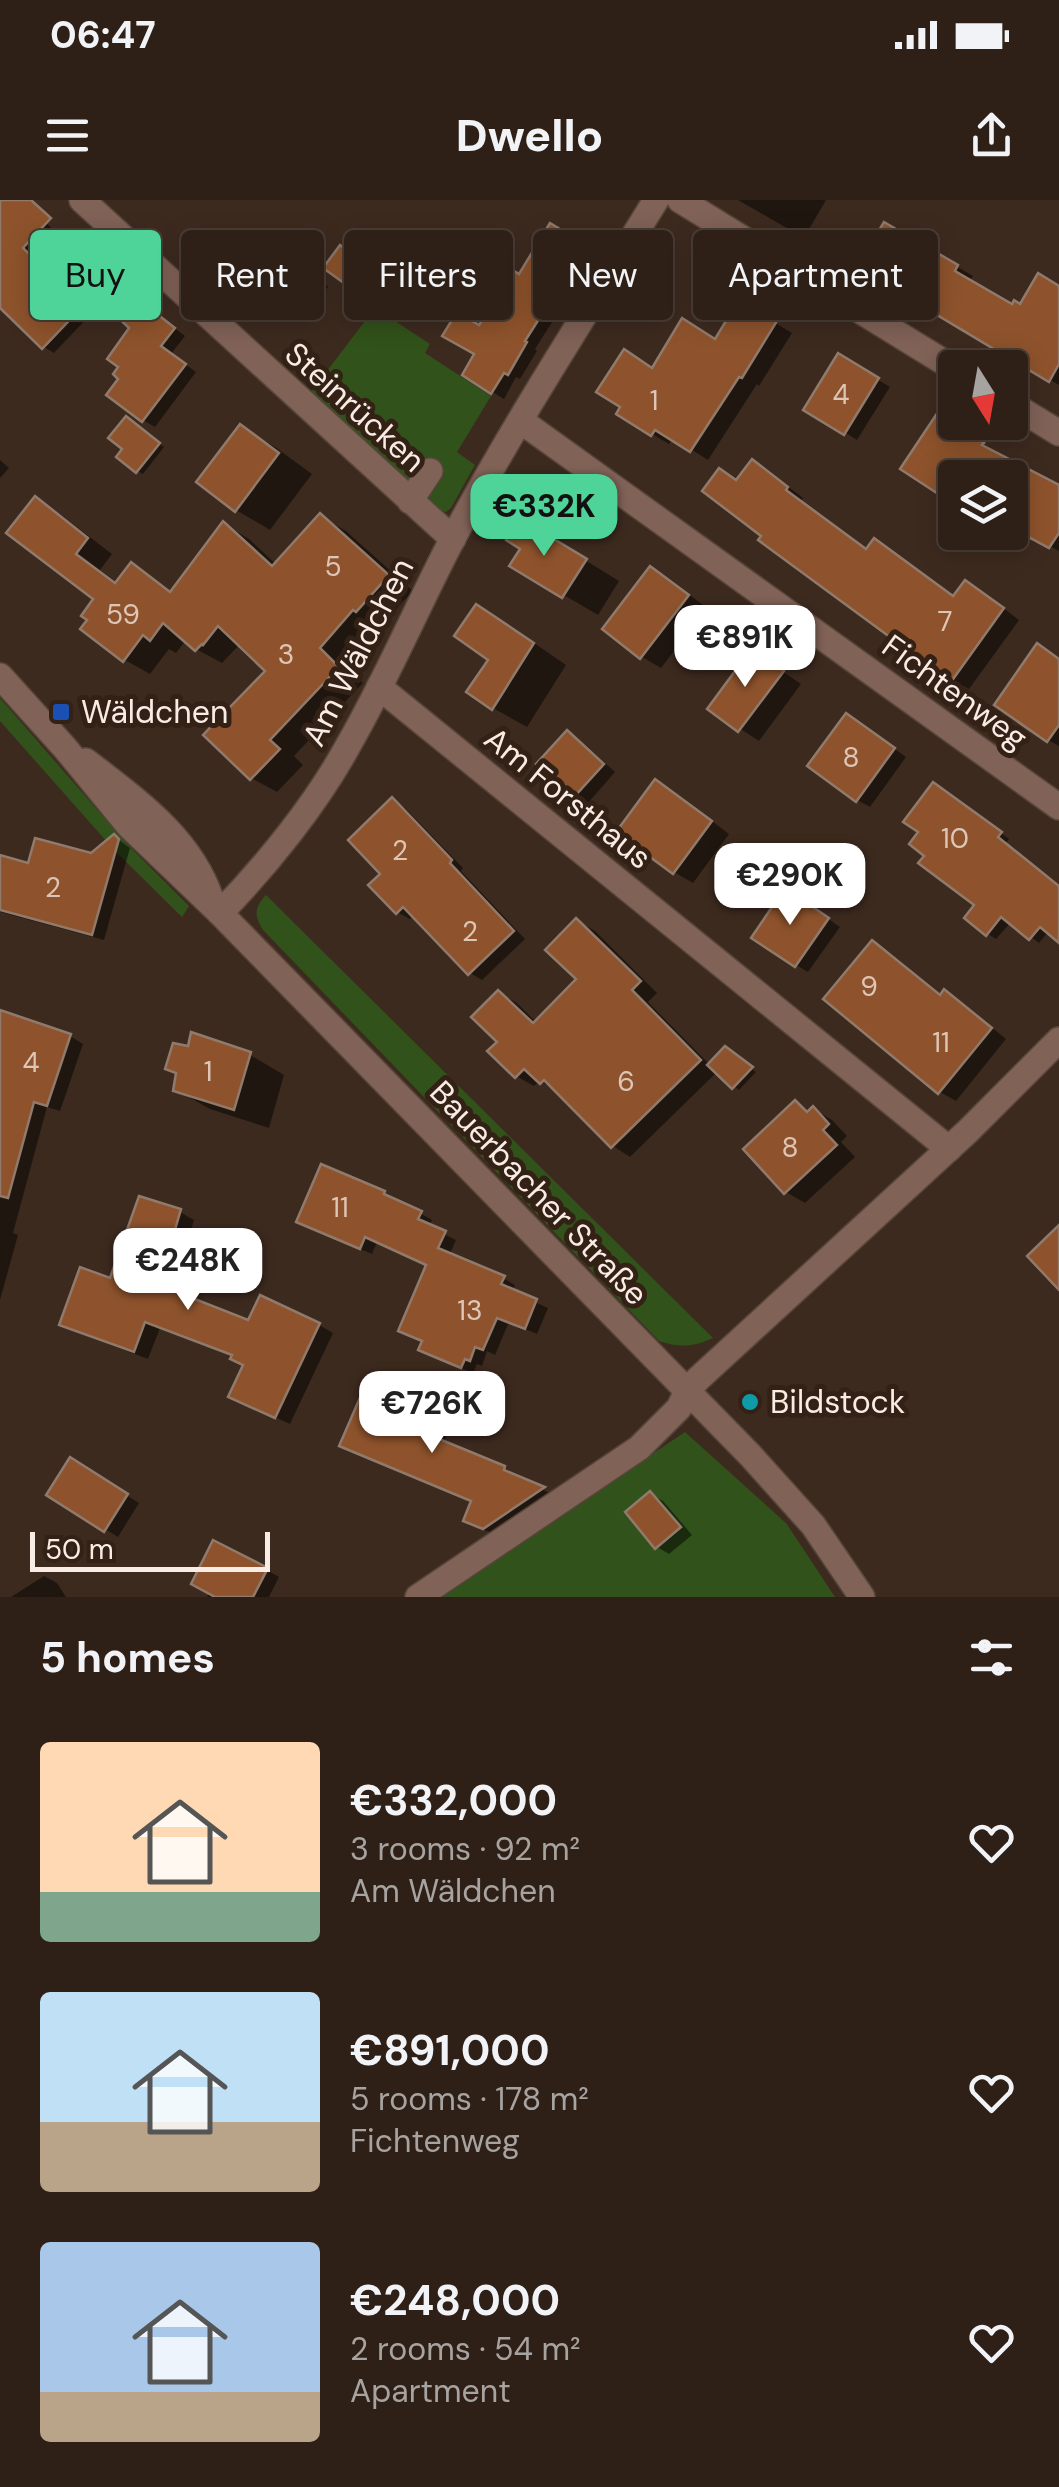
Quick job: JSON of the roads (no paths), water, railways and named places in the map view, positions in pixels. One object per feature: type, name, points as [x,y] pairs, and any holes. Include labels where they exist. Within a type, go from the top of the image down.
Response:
[{"type":"street","name":"Steinrücken","points":[[82,200],[453,539]]},
{"type":"street","name":"Am Wäldchen","points":[[218,912],[237,896],[318,796],[379,687],[453,539],[520,421],[656,200]]},
{"type":"street","points":[[680,200],[938,359]]},
{"type":"street","points":[[1028,414],[1059,433]]},
{"type":"street","name":"Fichtenweg","points":[[520,421],[1059,807]]},
{"type":"street","points":[[410,501],[430,470]]},
{"type":"street","name":"Bauerbacher Straße","points":[[0,676],[130,826],[750,1455],[813,1525],[862,1597]]},
{"type":"street","name":"Am Forsthaus","points":[[379,687],[949,1149]]},
{"type":"street","points":[[418,1597],[639,1448],[679,1408],[687,1391],[949,1149],[1059,1040]]},
{"type":"place","name":"Wäldchen","points":[[61,712]]},
{"type":"place","name":"Bildstock","points":[[750,1402]]}]
